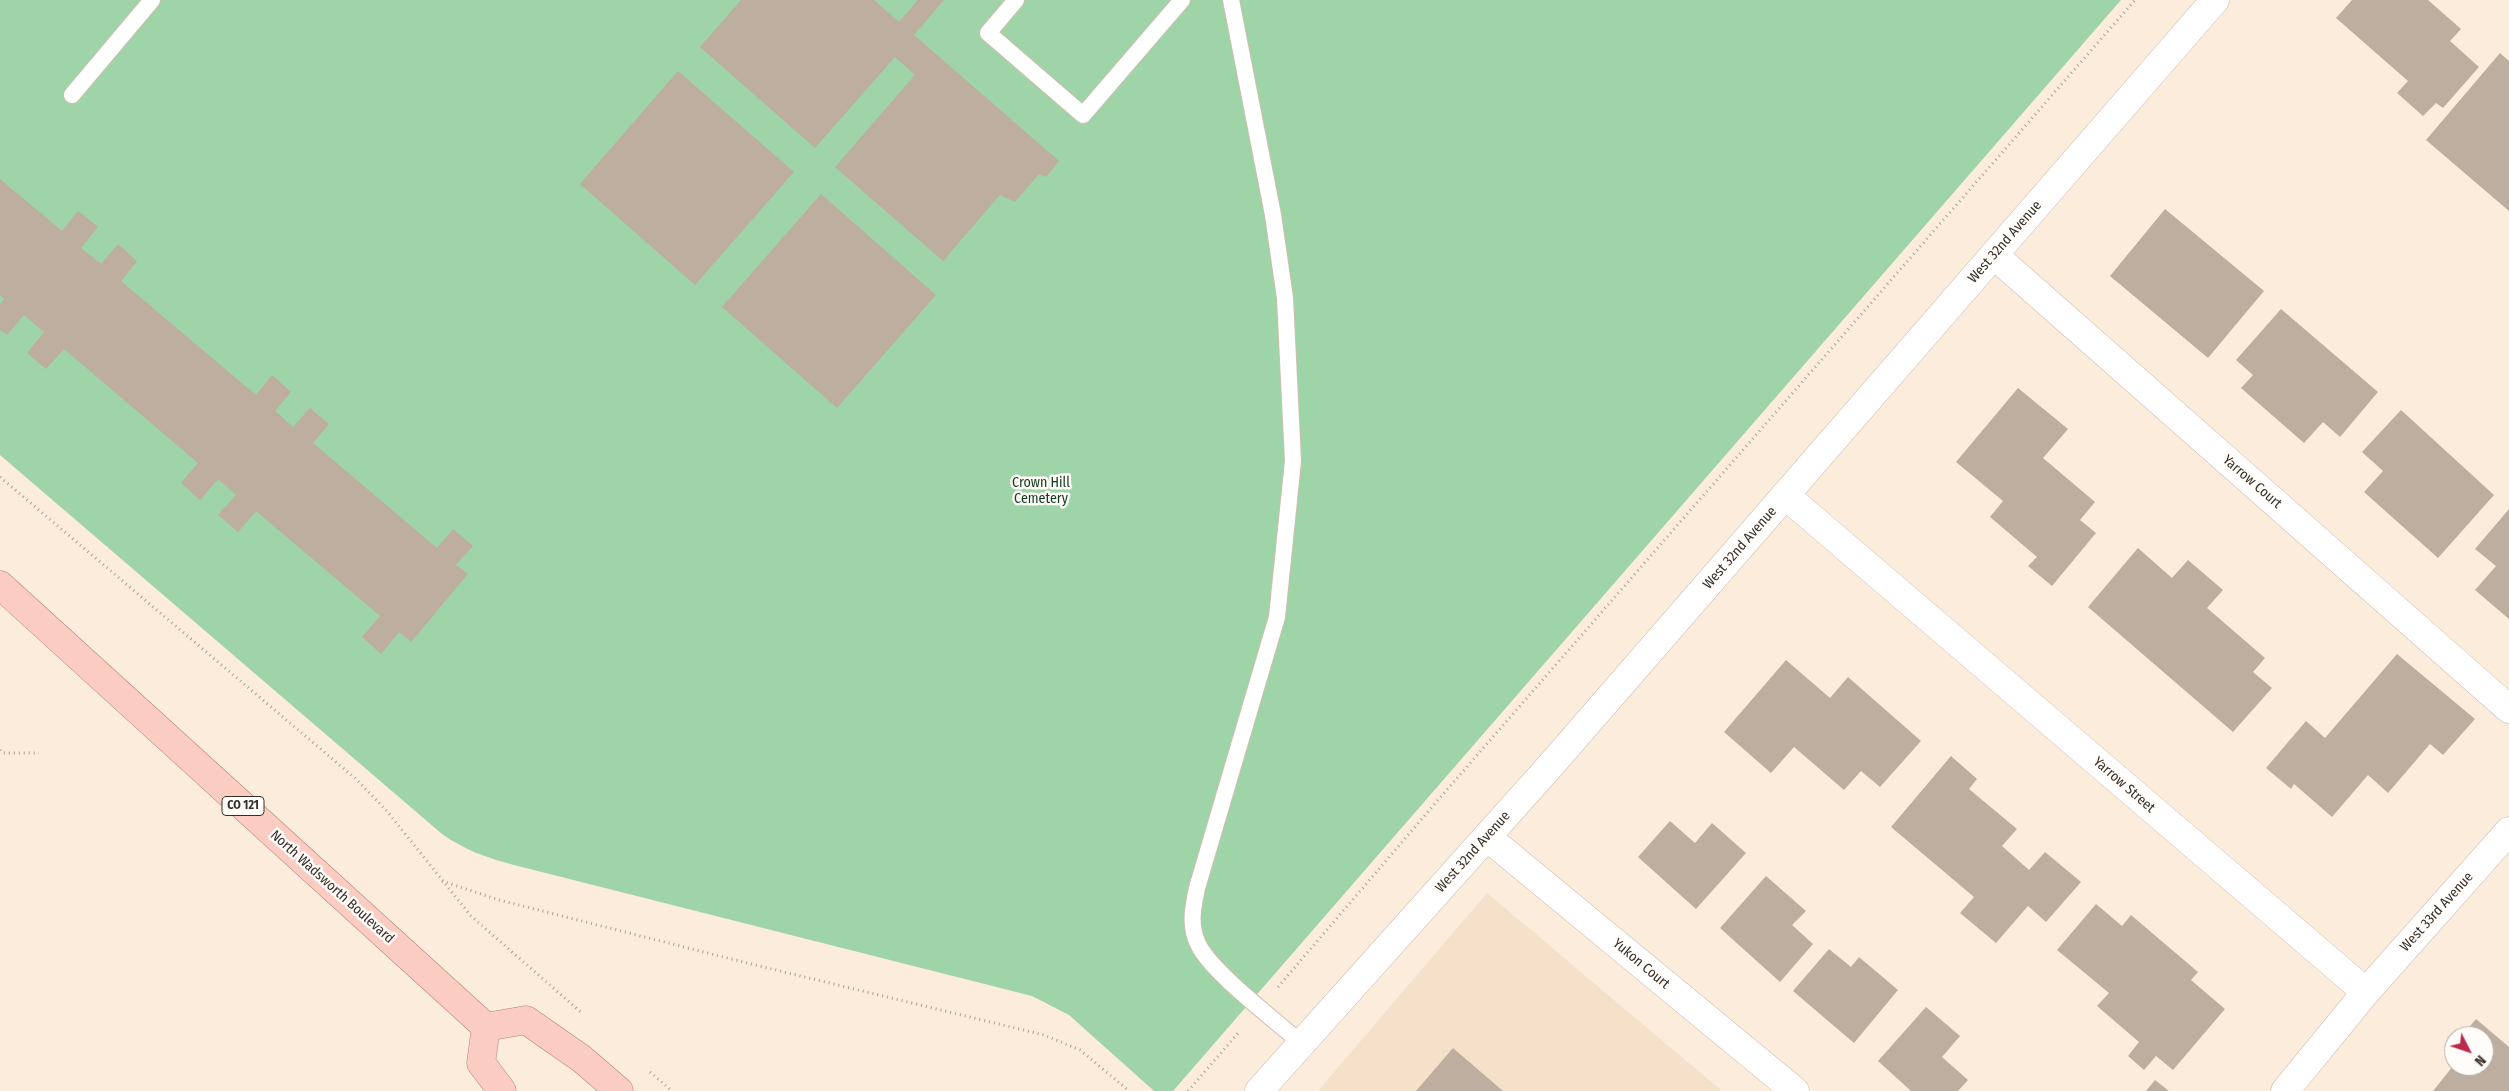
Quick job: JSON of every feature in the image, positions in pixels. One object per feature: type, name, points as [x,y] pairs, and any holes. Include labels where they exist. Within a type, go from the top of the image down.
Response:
[{"type":"main road","name":"North Wadsworth Boulevard","points":[[0,585],[486,1027]]},
{"type":"main road","points":[[502,1091],[481,1063],[486,1027],[526,1020],[582,1059],[619,1091]]},
{"type":"street","name":"West 32nd Avenue","points":[[1259,1091],[1487,837],[2215,0]]},
{"type":"street","name":"Yarrow Court","points":[[1994,255],[2509,709]]},
{"type":"street","name":"Yarrow Street","points":[[1785,495],[2366,992]]},
{"type":"street","name":"West 33rd Avenue","points":[[2366,992],[2509,831]]},
{"type":"street","name":"Yukon Court","points":[[1487,837],[1795,1091]]},
{"type":"street","points":[[2285,1091],[2366,992]]},
{"type":"lane","points":[[72,95],[152,0]]},
{"type":"lane","points":[[1016,0],[988,33],[1083,115],[1182,0]]},
{"type":"lane","points":[[1231,0],[1273,215],[1285,298],[1293,461],[1277,617],[1197,888],[1191,915],[1198,944],[1215,967],[1301,1043]]},
{"type":"path","points":[[1188,1091],[1431,808],[2135,0]]},
{"type":"path","points":[[0,477],[356,779],[386,810],[441,881],[471,916],[584,1014]]},
{"type":"path","points":[[0,750],[3,753],[39,753]]},
{"type":"path","points":[[441,881],[499,900],[747,963],[1044,1035],[1080,1050],[1129,1091]]},
{"type":"path","points":[[643,1066],[672,1091]]},
{"type":"shaded area","points":[[1487,893],[1722,1091],[1318,1091]]},
{"type":"green space","name":"Crown Hill Cemetery","points":[[0,0],[2121,0],[1173,1091],[1154,1091],[1069,1015],[1032,996],[514,865],[459,845],[442,834],[0,455]]},
{"type":"building","points":[[741,0],[874,0],[899,22],[918,0],[944,0],[914,35],[1059,161],[1046,177],[1039,174],[1015,202],[1000,195],[943,261],[835,167],[915,75],[895,57],[815,148],[700,47]]},
{"type":"building","points":[[2352,0],[2428,0],[2461,29],[2450,41],[2479,67],[2443,108],[2436,103],[2423,116],[2397,93],[2408,81],[2336,18]]},
{"type":"building","points":[[2500,53],[2509,61],[2509,211],[2426,140]]},
{"type":"building","points":[[678,71],[794,172],[695,285],[580,184]]},
{"type":"building","points":[[0,179],[62,231],[78,211],[98,227],[81,248],[101,264],[118,244],[137,261],[121,281],[256,395],[272,375],[291,392],[275,411],[293,427],[310,408],[329,424],[313,443],[437,548],[453,529],[473,546],[456,565],[468,574],[411,642],[399,632],[381,654],[362,637],[380,616],[256,511],[238,532],[218,515],[236,495],[218,479],[200,500],[181,483],[198,463],[64,349],[46,369],[27,353],[44,332],[24,315],[7,335],[0,330],[0,304],[4,299],[0,295]]},
{"type":"building","points":[[821,194],[936,295],[837,408],[722,307]]},
{"type":"building","points":[[2165,209],[2264,291],[2208,358],[2110,276]]},
{"type":"building","points":[[2281,309],[2378,392],[2340,437],[2323,422],[2304,443],[2241,388],[2253,375],[2236,360]]},
{"type":"building","points":[[2018,388],[2068,429],[2043,458],[2095,502],[2080,520],[2096,533],[2052,586],[2028,566],[2037,557],[1990,517],[2003,501],[1956,462]]},
{"type":"building","points":[[2401,410],[2494,495],[2438,558],[2364,492],[2383,471],[2362,452]]},
{"type":"building","points":[[2509,509],[2509,619],[2475,590],[2496,566],[2475,549]]},
{"type":"building","points":[[2138,548],[2172,578],[2188,560],[2223,590],[2207,608],[2265,658],[2253,672],[2272,688],[2233,732],[2088,607]]},
{"type":"building","points":[[2397,654],[2475,719],[2443,755],[2430,744],[2388,793],[2368,775],[2332,817],[2294,784],[2291,789],[2266,768],[2306,721],[2325,738]]},
{"type":"building","points":[[1786,660],[1830,698],[1848,677],[1921,741],[1880,787],[1861,771],[1844,790],[1794,747],[1771,773],[1724,732]]},
{"type":"building","points":[[1951,756],[1977,779],[1969,789],[2017,829],[2002,846],[2029,870],[2045,852],[2081,882],[2046,922],[2028,906],[1996,943],[1960,913],[1974,897],[1891,827]]},
{"type":"building","points":[[1670,821],[1695,843],[1712,823],[1746,853],[1696,909],[1638,857]]},
{"type":"building","points":[[1766,876],[1806,911],[1792,925],[1813,944],[1780,982],[1720,928]]},
{"type":"building","points":[[2096,904],[2122,926],[2131,915],[2198,972],[2191,980],[2225,1009],[2173,1070],[2156,1056],[2144,1070],[2128,1056],[2139,1042],[2097,1006],[2109,993],[2057,950]]},
{"type":"building","points":[[1829,949],[1851,967],[1859,957],[1898,990],[1854,1043],[1793,991]]},
{"type":"building","points":[[1926,1007],[1960,1036],[1942,1057],[1968,1080],[1958,1091],[1911,1091],[1878,1061]]},
{"type":"building","points":[[2476,1019],[2484,1026],[2470,1026]]},
{"type":"building","points":[[2494,1034],[2509,1047],[2509,1091],[2433,1091],[2445,1076],[2494,1076]]},
{"type":"building","points":[[1453,1048],[1503,1091],[1416,1091]]},
{"type":"building","points":[[2155,1080],[2169,1091],[2146,1091]]}]
